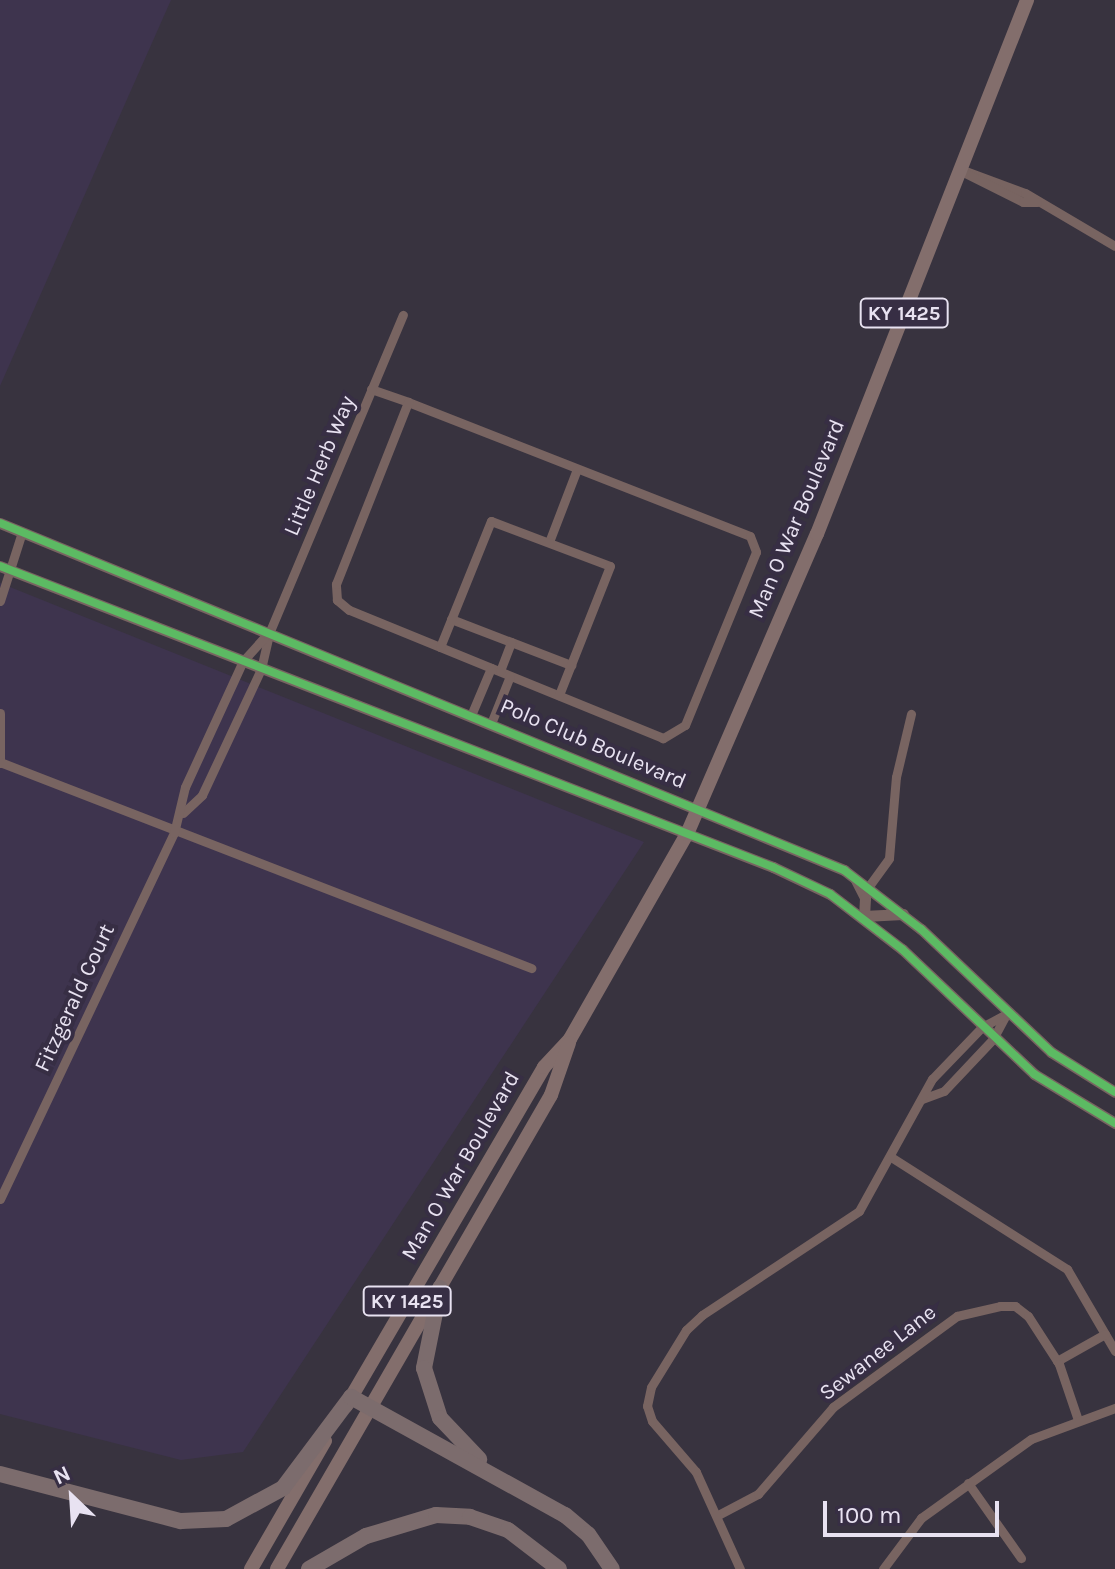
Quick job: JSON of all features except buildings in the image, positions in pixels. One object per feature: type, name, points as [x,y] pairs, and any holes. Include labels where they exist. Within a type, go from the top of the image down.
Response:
[{"type":"highway","points":[[440,1288],[425,1346],[430,1394],[453,1436],[519,1489]]},
{"type":"highway","points":[[0,1474],[181,1521],[226,1519],[283,1488],[351,1397],[565,1515],[588,1534],[612,1569]]},
{"type":"highway","points":[[309,1569],[366,1536],[436,1515],[470,1517],[508,1530],[559,1569]]},
{"type":"main road","name":"Man O War Boulevard","points":[[277,1569],[551,1095],[570,1039],[687,834],[829,506],[1027,0]]},
{"type":"main road","name":"Man O War Boulevard","points":[[251,1569],[544,1067],[570,1039]]},
{"type":"street","points":[[960,169],[983,174],[1040,202],[1115,246]]},
{"type":"street","name":"Little Herb Way","points":[[270,631],[403,315]]},
{"type":"street","points":[[371,389],[408,402],[750,536],[756,552],[685,725],[663,738],[349,610],[337,600],[336,584],[408,402]]},
{"type":"street","points":[[549,542],[577,469]]},
{"type":"street","points":[[440,647],[491,521],[610,566],[559,695]]},
{"type":"street","name":"Polo Club Boulevard","points":[[0,523],[492,721],[854,875],[904,914],[1006,1014],[1051,1052],[1115,1092]]},
{"type":"street","points":[[0,601],[4,568],[22,532]]},
{"type":"street","points":[[4,568],[787,872],[864,916],[1034,1074],[1115,1123]]},
{"type":"street","points":[[451,619],[571,665]]},
{"type":"street","name":"Fitzgerald Court","points":[[0,1199],[174,833],[183,813],[185,787],[243,661],[270,631]]},
{"type":"street","name":"Fitzgerald Court","points":[[183,813],[202,795],[261,669],[270,631]]},
{"type":"street","points":[[472,713],[511,642]]},
{"type":"street","points":[[492,721],[510,676]]},
{"type":"street","points":[[0,713],[0,762],[174,833],[531,968]]},
{"type":"street","points":[[869,886],[889,858],[896,777],[911,714]]},
{"type":"street","points":[[854,875],[865,898],[864,916]]},
{"type":"street","points":[[864,916],[904,914]]},
{"type":"street","points":[[740,1569],[696,1472],[652,1421],[647,1406],[651,1387],[696,1320],[848,1222],[891,1157],[901,1130],[932,1079],[982,1027],[1006,1014]]},
{"type":"street","points":[[922,1099],[944,1091],[993,1039],[1006,1014]]},
{"type":"street","points":[[891,1157],[1055,1259],[1079,1284],[1115,1351]]},
{"type":"street","name":"Sewanee Lane","points":[[718,1515],[758,1494],[833,1407],[957,1316],[1015,1306],[1028,1316],[1057,1361],[1078,1420]]},
{"type":"street","points":[[1057,1361],[1105,1334]]},
{"type":"street","points":[[883,1569],[921,1518],[1039,1433],[1115,1408]]},
{"type":"street","points":[[968,1483],[1021,1558]]},
{"type":"shaded area","points":[[0,0],[171,0],[0,386]]},
{"type":"shaded area","points":[[0,583],[644,842],[243,1452],[181,1460],[0,1414]]},
{"type":"cycle path","points":[[0,523],[844,870],[921,929],[1051,1052],[1115,1092]]},
{"type":"cycle path","points":[[0,566],[773,867],[830,894],[902,949],[1034,1074],[1115,1123]]}]
